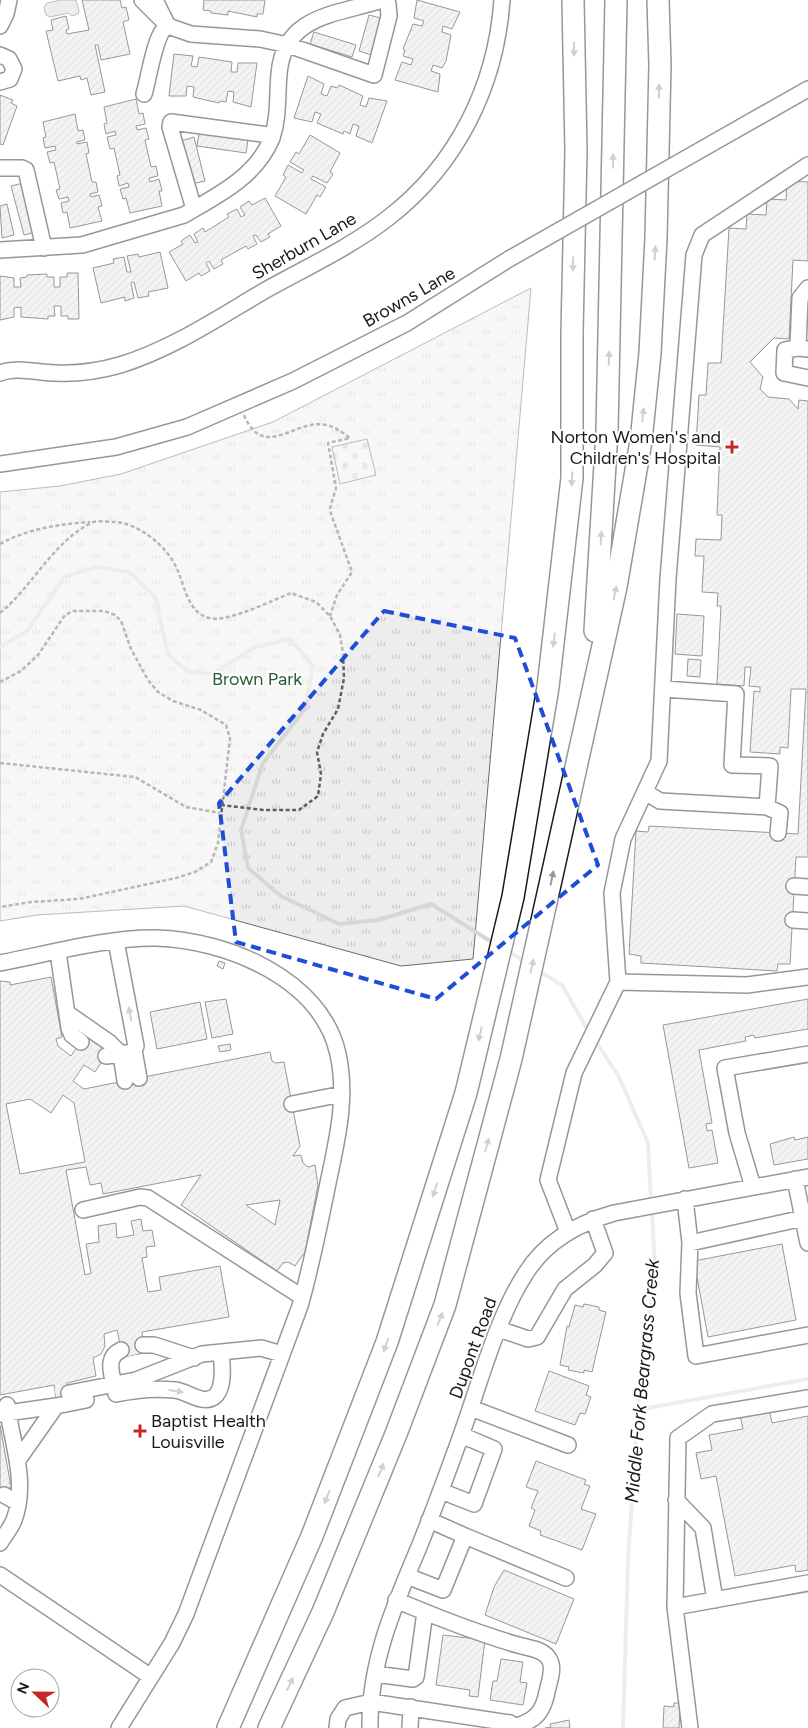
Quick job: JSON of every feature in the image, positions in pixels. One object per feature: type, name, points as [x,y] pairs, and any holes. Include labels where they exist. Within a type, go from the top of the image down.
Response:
[{"type":"highway","points":[[228,1728],[312,1536],[387,1342],[466,1093],[510,909],[548,687],[572,478],[572,333],[576,151],[573,0]]},
{"type":"highway","points":[[589,709],[607,431],[616,0]]},
{"type":"highway","points":[[270,1728],[323,1612],[396,1434],[446,1304],[511,1059],[523,1006],[619,567],[641,441],[650,353],[656,238],[660,65],[658,0]]},
{"type":"street","points":[[0,26],[6,14],[9,0]]},
{"type":"street","points":[[0,250],[82,245],[184,215],[194,209],[244,178],[256,166],[272,138],[277,122],[279,72],[288,45],[304,24],[314,19],[382,0],[388,4],[389,16],[374,75],[288,45],[260,39],[191,34],[168,26],[142,0]]},
{"type":"street","points":[[155,0],[168,26]]},
{"type":"street","name":"Sherburn Lane","points":[[0,373],[22,370],[54,373],[96,371],[120,365],[161,350],[386,219],[428,181],[453,150],[477,106],[493,62],[500,25],[502,0]]},
{"type":"street","points":[[144,94],[157,38],[162,28],[168,26]]},
{"type":"street","points":[[0,55],[9,59],[14,69],[10,79],[0,82]]},
{"type":"street","name":"Browns Lane","points":[[0,464],[116,446],[187,427],[293,381],[407,323],[509,259],[808,89]]},
{"type":"street","points":[[194,209],[170,127],[171,122],[269,135],[272,138]]},
{"type":"street","points":[[568,1232],[548,1180],[574,1073],[615,989],[612,893],[623,839],[659,761],[668,579],[694,256],[702,235],[808,164]]},
{"type":"street","points":[[0,168],[22,168],[26,170],[44,248]]},
{"type":"street","points":[[808,288],[800,298],[804,321],[803,348],[785,350],[784,374],[808,378]]},
{"type":"street","points":[[664,689],[736,694],[732,765],[770,766],[768,807]]},
{"type":"street","points":[[645,792],[660,801],[768,807],[780,813],[778,833]]},
{"type":"street","points":[[793,920],[808,921]]},
{"type":"street","points":[[0,963],[116,941],[156,938],[208,944],[255,961],[278,975],[310,1004],[331,1036],[338,1054],[342,1094],[339,1130],[312,1265],[302,1297],[186,1614],[172,1643],[119,1728]]},
{"type":"street","points":[[116,941],[136,1046],[120,1053]]},
{"type":"street","points":[[58,952],[72,1035],[81,1042]]},
{"type":"street","points":[[615,989],[747,985],[808,976]]},
{"type":"street","points":[[67,1014],[110,1043],[120,1053],[132,1080]]},
{"type":"street","points":[[753,1187],[736,1133],[725,1068],[808,1054]]},
{"type":"street","points":[[292,1104],[342,1094]]},
{"type":"street","points":[[801,1178],[808,1243]]},
{"type":"street","name":"Dupont Road","points":[[370,1728],[374,1674],[384,1634],[396,1600],[441,1492],[499,1329],[513,1294],[526,1272],[540,1255],[568,1232],[593,1219],[685,1199],[801,1178]]},
{"type":"street","points":[[83,1210],[140,1197],[148,1198],[302,1297]]},
{"type":"street","points":[[685,1199],[690,1243],[688,1293],[696,1356],[808,1335]]},
{"type":"street","points":[[690,1243],[805,1218]]},
{"type":"street","points":[[499,1329],[528,1339],[537,1337],[565,1289],[595,1265],[605,1253],[593,1219]]},
{"type":"street","points":[[143,1345],[154,1345],[194,1358]]},
{"type":"street","points":[[0,1544],[14,1521],[18,1504],[18,1460],[4,1409],[60,1398],[147,1376],[202,1354],[220,1354],[261,1348],[282,1354]]},
{"type":"street","points":[[114,1385],[110,1367],[111,1359],[122,1350]]},
{"type":"street","points":[[60,1398],[174,1390],[204,1399],[212,1398],[220,1390],[224,1381],[220,1354]]},
{"type":"street","points":[[128,1392],[147,1376]]},
{"type":"street","points":[[18,1460],[60,1398]]},
{"type":"street","points":[[690,1728],[675,1607],[678,1438],[712,1414],[808,1398]]},
{"type":"street","points":[[471,1408],[568,1445]]},
{"type":"street","points":[[441,1492],[474,1504],[494,1449],[461,1435]]},
{"type":"street","points":[[4,1495],[18,1504]]},
{"type":"street","points":[[676,1500],[703,1528],[715,1600]]},
{"type":"street","points":[[429,1520],[566,1578]]},
{"type":"street","points":[[407,1576],[443,1590],[465,1536]]},
{"type":"street","points":[[0,1575],[151,1678]]},
{"type":"street","points":[[675,1607],[808,1583]]},
{"type":"street","points":[[337,1728],[338,1719],[345,1708],[371,1702],[510,1723],[517,1727],[529,1722],[540,1714],[544,1707],[552,1670],[549,1658],[540,1651],[425,1612],[396,1600]]},
{"type":"street","points":[[374,1674],[413,1679],[416,1677],[425,1612]]},
{"type":"street","points":[[410,1728],[411,1707]]},
{"type":"path","points":[[239,405],[248,425],[254,432],[263,436],[274,438],[306,426],[324,424],[337,429],[350,438],[328,443],[336,488],[330,508],[331,514],[352,572],[337,596],[330,616]]},
{"type":"path","points":[[0,613],[16,600],[59,546],[92,522]]},
{"type":"path","points":[[0,544],[14,536],[46,528],[92,522],[119,522],[142,531],[168,552],[177,568],[186,595],[197,612],[210,618],[225,618],[291,593],[316,602],[330,616],[340,635],[344,678],[338,709],[323,734],[317,752],[321,774],[318,796],[299,810],[263,810],[221,805]]},
{"type":"path","points":[[0,682],[21,671],[38,655],[65,615],[73,611],[104,611],[115,615],[121,621],[148,680],[158,692],[173,701],[201,710],[226,725],[230,738],[218,842],[211,862],[195,872],[176,878],[79,900],[31,902],[0,908]]},
{"type":"path","points":[[0,763],[135,777],[186,807],[220,812]]},
{"type":"highlighted area","points":[[384,611],[515,638],[598,865],[436,999],[236,942],[219,803]]},
{"type":"green space","name":"Brown Park","points":[[531,288],[473,959],[401,966],[184,906],[37,915],[0,921],[0,492],[60,486],[121,474],[273,422]]},
{"type":"green space","points":[[367,439],[376,475],[340,484],[332,447]]},
{"type":"shaded area","points":[[61,0],[76,0],[78,14],[72,16],[68,13],[50,17],[46,15],[44,7],[47,3]]},
{"type":"building","points":[[82,0],[120,0],[122,8],[126,7],[129,20],[123,22],[130,54],[101,60],[98,45],[95,45],[105,92],[91,95],[87,78],[81,80],[80,76],[58,81],[46,31],[53,30],[51,20],[66,16],[69,29],[66,30],[67,34],[89,30]]},
{"type":"building","points":[[204,0],[265,0],[263,14],[257,14],[257,17],[228,11],[228,15],[211,13],[211,11],[203,10]]},
{"type":"building","points":[[417,0],[460,12],[452,29],[443,26],[442,32],[451,35],[446,61],[442,68],[433,65],[431,71],[440,74],[438,92],[395,80],[402,62],[411,65],[413,59],[403,56],[405,50],[403,49],[413,24],[422,26],[424,21],[414,18]]},
{"type":"building","points":[[369,15],[381,18],[371,55],[359,51]]},
{"type":"building","points":[[314,32],[356,45],[352,57],[310,44]]},
{"type":"building","points":[[174,54],[193,56],[191,66],[197,67],[199,57],[232,62],[231,72],[237,72],[238,63],[257,63],[251,107],[233,102],[234,92],[228,91],[226,102],[220,101],[219,103],[193,97],[194,87],[187,86],[186,96],[169,96]]},
{"type":"building","points":[[308,76],[324,84],[321,94],[327,96],[331,86],[337,88],[339,85],[363,96],[360,105],[366,107],[369,98],[387,101],[372,143],[356,136],[359,126],[353,124],[350,134],[344,131],[343,134],[317,123],[321,114],[315,112],[312,122],[294,118]]},
{"type":"building","points":[[0,95],[13,100],[11,103],[17,106],[3,145],[0,144]]},
{"type":"building","points":[[136,99],[139,114],[143,113],[145,124],[136,126],[137,130],[146,128],[149,139],[145,140],[151,167],[156,166],[158,176],[149,178],[150,182],[159,179],[162,191],[159,191],[162,206],[130,213],[126,198],[123,199],[120,189],[129,187],[128,183],[119,186],[117,176],[120,175],[114,148],[110,149],[107,137],[116,135],[115,131],[106,134],[104,124],[107,123],[104,107]]},
{"type":"building","points":[[75,114],[78,131],[83,130],[85,140],[77,142],[77,144],[87,142],[89,153],[86,154],[92,182],[96,182],[98,192],[90,194],[91,197],[99,195],[102,206],[98,207],[102,221],[70,228],[67,212],[63,213],[61,203],[69,201],[68,197],[59,199],[56,190],[60,189],[54,162],[50,163],[47,152],[56,150],[55,146],[45,148],[43,138],[46,137],[43,122]]},
{"type":"building","points":[[199,133],[248,140],[246,153],[197,146]]},
{"type":"building","points":[[310,135],[340,153],[330,172],[333,174],[327,183],[313,176],[311,179],[326,187],[320,197],[317,195],[306,214],[275,196],[286,177],[283,175],[288,165],[302,173],[304,170],[290,162],[296,152],[299,154]]},
{"type":"building","points":[[194,137],[205,181],[192,184],[181,141]]},
{"type":"building","points":[[787,181],[808,182],[808,261],[793,260],[789,339],[774,338],[750,362],[763,377],[760,389],[768,397],[789,399],[798,409],[799,400],[808,401],[808,857],[796,857],[790,964],[778,964],[777,971],[641,963],[641,956],[629,954],[636,831],[648,832],[649,826],[798,834],[806,689],[791,689],[788,748],[780,747],[780,754],[750,752],[754,691],[760,692],[760,687],[749,686],[751,667],[745,667],[744,686],[717,684],[721,606],[717,606],[718,593],[702,592],[704,556],[695,556],[696,539],[721,540],[722,515],[717,515],[720,447],[696,445],[699,395],[706,395],[708,363],[721,363],[729,228],[746,229],[747,214],[766,215],[767,199],[786,200]]},
{"type":"building","points":[[23,183],[36,232],[24,235],[11,186]]},
{"type":"building","points":[[265,198],[281,226],[268,234],[270,237],[261,242],[256,235],[253,236],[257,244],[248,249],[246,246],[221,260],[223,264],[214,269],[209,261],[206,263],[210,271],[201,276],[199,273],[186,281],[169,252],[183,244],[181,241],[190,235],[195,243],[198,242],[194,234],[203,228],[205,232],[229,217],[227,214],[237,209],[241,217],[245,215],[240,207],[249,201],[252,205]]},
{"type":"building","points":[[7,204],[14,235],[2,238],[0,206]]},
{"type":"building","points":[[160,252],[168,288],[148,292],[149,296],[138,298],[134,282],[131,283],[134,298],[125,301],[125,297],[101,303],[93,268],[114,263],[113,259],[124,257],[127,272],[131,272],[127,256],[138,254],[139,257]]},
{"type":"building","points":[[67,273],[78,273],[79,319],[68,319],[68,316],[61,316],[61,306],[54,306],[55,316],[48,316],[48,319],[21,317],[21,307],[14,308],[14,317],[0,320],[0,276],[14,278],[14,287],[21,287],[20,278],[27,277],[27,275],[47,274],[47,277],[54,277],[54,287],[60,287],[60,277],[67,277]]},
{"type":"building","points":[[677,614],[704,616],[702,656],[675,654]]},
{"type":"building","points":[[688,659],[701,660],[700,677],[687,676]]},
{"type":"building","points":[[219,961],[225,963],[223,969],[217,966]]},
{"type":"building","points":[[51,977],[62,1037],[56,1039],[58,1046],[71,1056],[88,1031],[112,1047],[95,1072],[84,1065],[73,1081],[84,1089],[270,1052],[272,1061],[275,1063],[284,1062],[300,1146],[293,1156],[301,1155],[303,1163],[308,1167],[315,1165],[318,1185],[305,1252],[295,1266],[288,1262],[283,1263],[277,1271],[181,1205],[201,1175],[103,1194],[101,1183],[90,1185],[86,1167],[66,1170],[85,1275],[91,1273],[86,1244],[99,1242],[98,1226],[116,1223],[117,1238],[134,1235],[131,1221],[141,1219],[143,1231],[152,1230],[155,1246],[146,1247],[147,1257],[142,1258],[148,1292],[161,1290],[159,1277],[220,1266],[229,1317],[142,1332],[144,1353],[123,1357],[117,1330],[104,1334],[105,1346],[101,1354],[93,1358],[96,1376],[67,1383],[69,1395],[56,1398],[54,1385],[0,1395],[0,981],[10,982],[10,985]],"holes":[[[63,1095],[74,1103],[85,1162],[20,1174],[6,1104],[30,1099],[51,1113]],[[280,1200],[275,1225],[246,1205]]]},
{"type":"building","points":[[226,999],[233,1034],[212,1038],[205,1002]]},
{"type":"building","points":[[808,999],[808,1029],[755,1038],[754,1035],[745,1037],[746,1041],[699,1050],[712,1123],[706,1124],[707,1131],[712,1130],[718,1163],[689,1168],[663,1025]]},
{"type":"building","points":[[200,1002],[207,1039],[157,1049],[150,1012]]},
{"type":"building","points":[[230,1044],[231,1050],[220,1052],[218,1046]]},
{"type":"building","points":[[794,1137],[795,1140],[808,1137],[808,1159],[774,1165],[770,1144]]},
{"type":"building","points":[[782,1244],[796,1320],[708,1337],[694,1261]]},
{"type":"building","points":[[584,1304],[599,1307],[599,1310],[606,1312],[592,1372],[584,1370],[584,1373],[568,1370],[569,1367],[560,1365],[567,1326],[569,1327],[575,1305],[583,1307]]},
{"type":"building","points":[[549,1371],[589,1386],[586,1395],[591,1397],[585,1414],[580,1413],[575,1425],[535,1411]]},
{"type":"building","points":[[769,1409],[772,1423],[808,1416],[808,1570],[796,1572],[795,1565],[735,1576],[716,1476],[701,1479],[696,1453],[712,1450],[709,1435],[743,1429],[740,1415]]},
{"type":"building","points":[[0,1425],[9,1483],[12,1484],[0,1501]]},
{"type":"building","points":[[536,1461],[586,1480],[584,1484],[590,1486],[581,1509],[596,1514],[582,1550],[540,1535],[541,1531],[529,1526],[535,1510],[531,1508],[538,1491],[526,1487]]},
{"type":"building","points":[[504,1570],[574,1599],[556,1644],[485,1615],[494,1587]]},
{"type":"building","points":[[443,1635],[485,1640],[478,1697],[469,1696],[470,1690],[436,1685]]},
{"type":"building","points":[[501,1659],[523,1662],[520,1682],[527,1683],[523,1705],[490,1700],[493,1681],[497,1681]]},
{"type":"building","points":[[674,1703],[680,1703],[679,1728],[663,1728],[664,1706],[674,1707]]},
{"type":"building","points":[[569,1720],[570,1728],[545,1728],[551,1727],[550,1724]]},
{"type":"waterway","name":"Middle Fork Beargrass Creek","points":[[0,647],[27,631],[64,577],[97,567],[129,572],[155,597],[168,655],[189,672],[213,674],[253,648],[290,639],[313,666],[305,709],[263,763],[241,830],[248,868],[281,896],[339,924],[378,920],[431,904],[495,944]]},
{"type":"waterway","name":"Middle Fork Beargrass Creek","points":[[508,951],[525,962]]},
{"type":"waterway","name":"Middle Fork Beargrass Creek","points":[[537,970],[562,985],[589,1032]]},
{"type":"waterway","name":"Middle Fork Beargrass Creek","points":[[595,1040],[619,1077],[648,1143],[651,1202]]},
{"type":"waterway","name":"Middle Fork Beargrass Creek","points":[[623,1728],[628,1560],[639,1391],[655,1270],[652,1209]]},
{"type":"waterway","points":[[637,1410],[808,1379]]},
{"type":"tunnel","points":[[81,1042],[92,1050],[106,1056]]},
{"type":"tunnel","points":[[121,1350],[143,1345]]},
{"type":"tunnel","points":[[56,1396],[69,1393]]},
{"type":"place","name":"Norton Women's and Children's Hospital","points":[[732,447]]},
{"type":"place","name":"Baptist Health Louisville","points":[[140,1431]]}]
